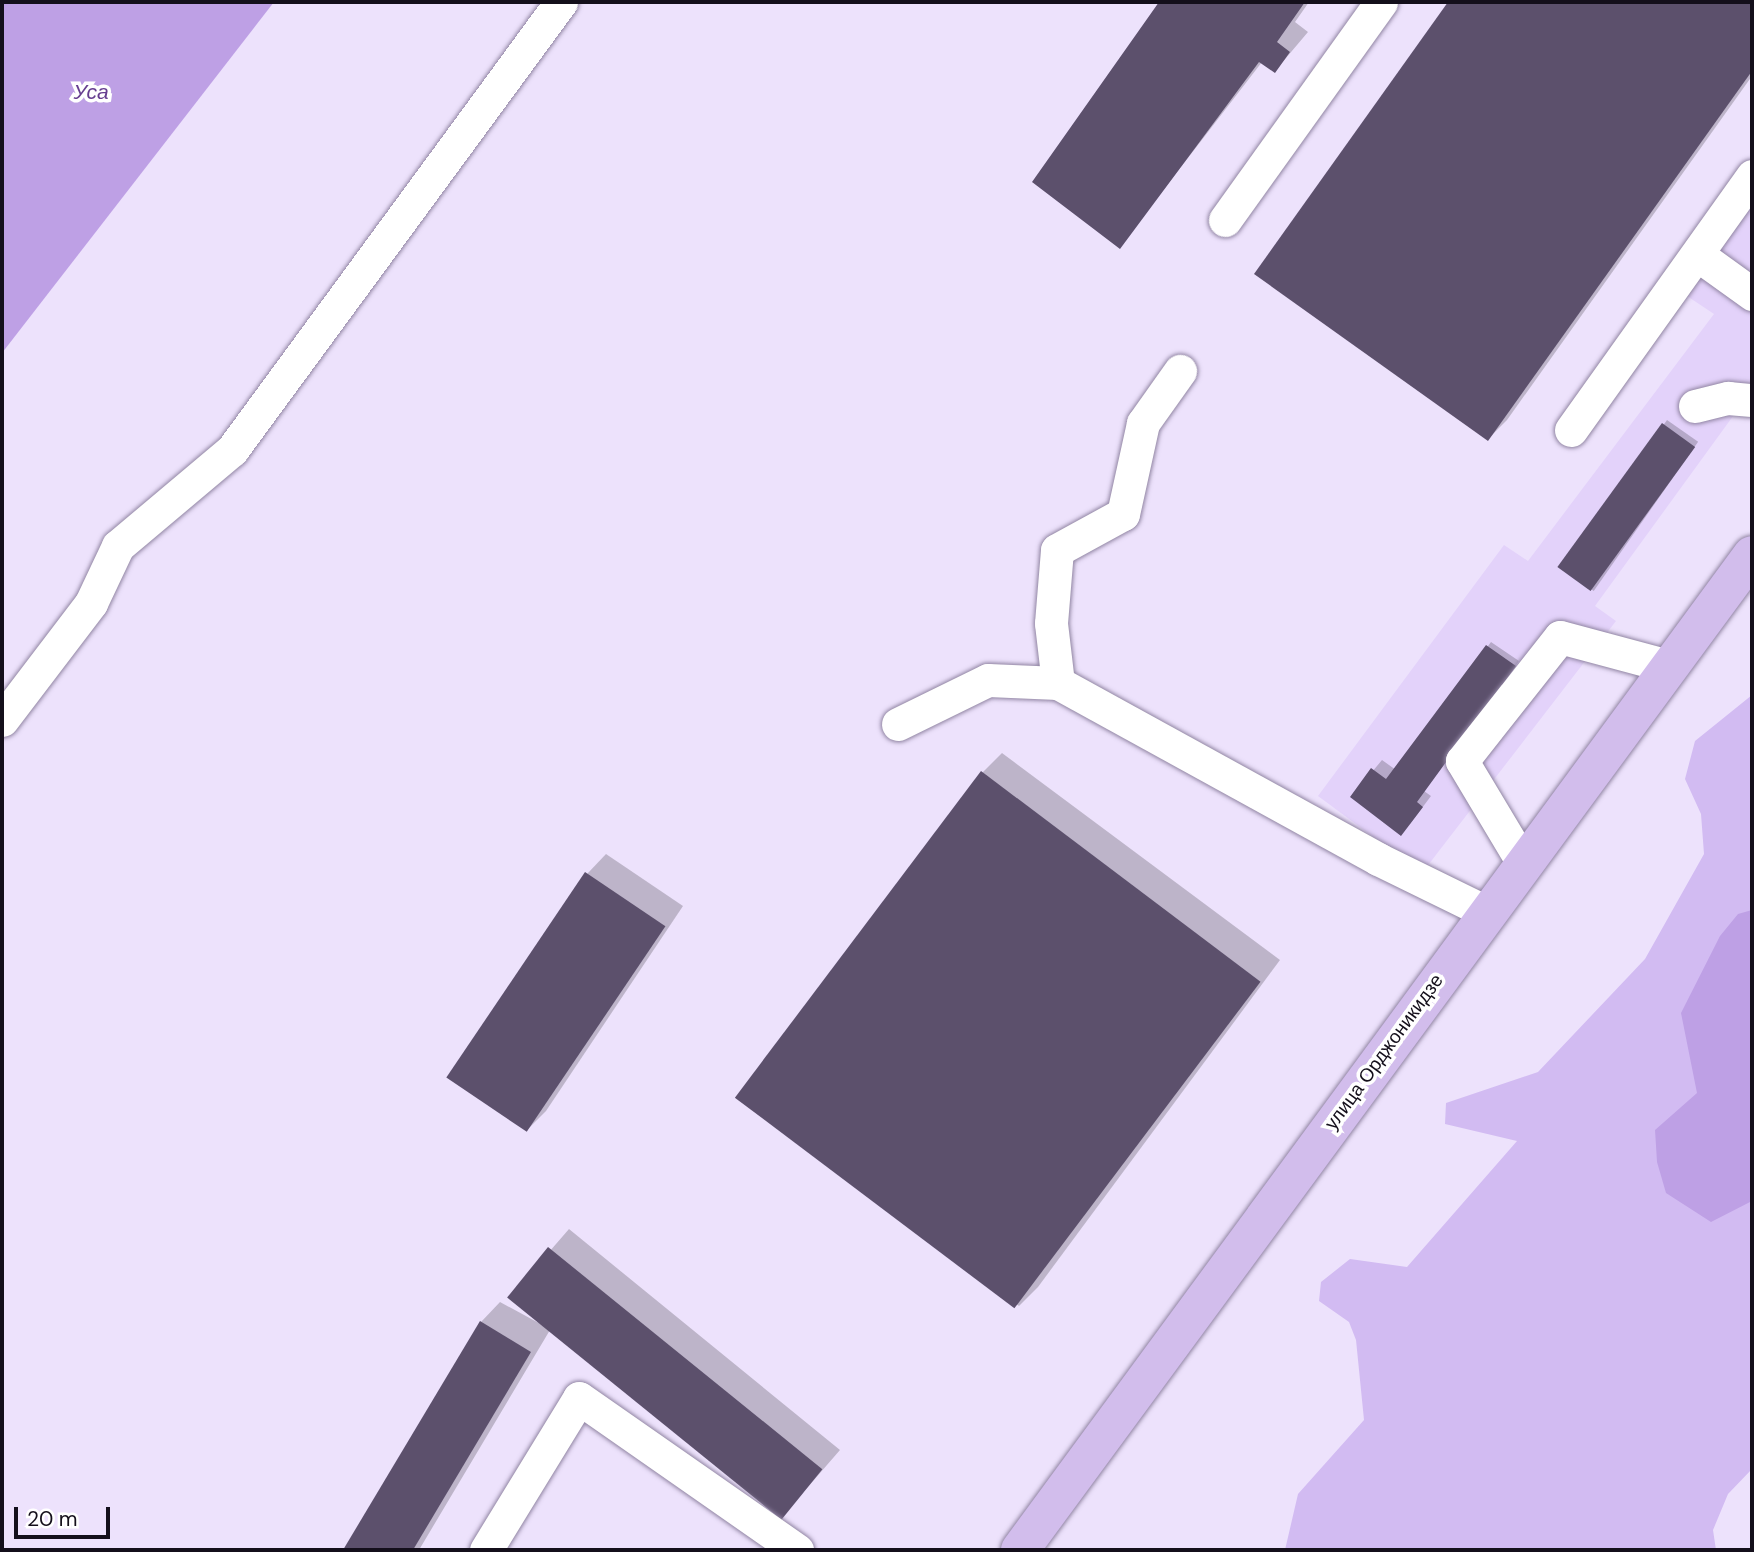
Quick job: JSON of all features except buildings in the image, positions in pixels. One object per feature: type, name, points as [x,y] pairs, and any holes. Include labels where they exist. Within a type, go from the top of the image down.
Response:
[{"type":"main road","name":"улица Орджоникидзе","points":[[1020,1550],[1522,863],[1752,555]]},
{"type":"street","points":[[2,720],[91,603],[118,546],[232,450],[561,2]]},
{"type":"street","points":[[1225,220],[1381,2]]},
{"type":"street","points":[[1571,430],[1752,176]]},
{"type":"street","points":[[1698,255],[1752,294]]},
{"type":"street","points":[[1058,683],[1051,623],[1056,550],[1123,514],[1143,423],[1180,371]]},
{"type":"street","points":[[1696,406],[1728,398],[1752,400]]},
{"type":"street","points":[[1522,863],[1462,761],[1560,637],[1668,666]]},
{"type":"street","points":[[898,724],[988,680],[1058,683],[1378,859],[1486,912]]},
{"type":"street","points":[[486,1550],[579,1398],[797,1550]]},
{"type":"shaded area","points":[[1752,193],[1752,390],[1595,606],[1616,621],[1422,873],[1318,796],[1504,545],[1528,561],[1714,314],[1681,292]]},
{"type":"shaded area","points":[[1752,695],[1752,1469],[1728,1494],[1713,1530],[1716,1550],[1285,1550],[1298,1494],[1364,1420],[1356,1340],[1349,1322],[1319,1301],[1321,1282],[1350,1259],[1407,1267],[1517,1141],[1445,1124],[1446,1103],[1538,1072],[1645,959],[1704,854],[1701,814],[1685,779],[1695,741]]},
{"type":"water","name":"Уса","points":[[2,2],[274,2],[2,353]]},
{"type":"water","points":[[1752,910],[1752,1201],[1711,1222],[1666,1193],[1657,1162],[1655,1130],[1697,1093],[1681,1013],[1720,936],[1738,914]]}]
